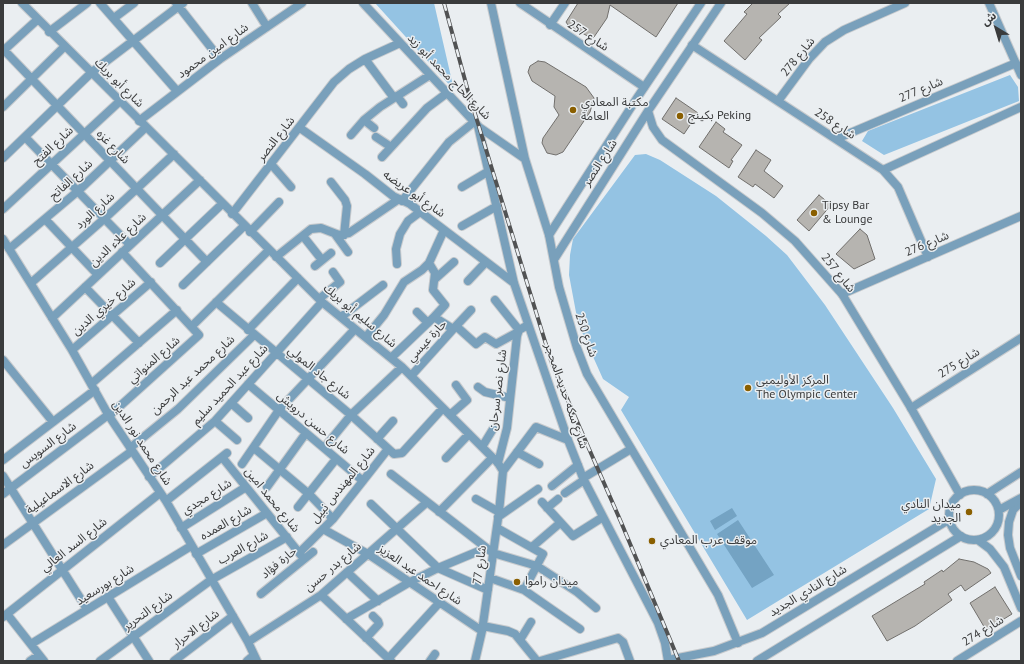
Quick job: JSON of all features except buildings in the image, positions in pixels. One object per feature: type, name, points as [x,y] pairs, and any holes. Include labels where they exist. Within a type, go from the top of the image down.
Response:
[{"type":"street","name":"شارع أبو بريك","points":[[22,3],[64,47],[92,72],[139,121],[200,180]]},
{"type":"street","points":[[49,32],[86,3]]},
{"type":"street","points":[[100,3],[177,92]]},
{"type":"street","points":[[114,18],[134,3]]},
{"type":"street","points":[[252,3],[267,27]]},
{"type":"street","name":"شارع امين محمود","points":[[139,121],[220,59],[302,3]]},
{"type":"street","name":"شارع الحاج محمد أبو زيد","points":[[363,3],[476,124],[525,159]]},
{"type":"street","name":"شارع 250","points":[[491,3],[525,159],[549,235],[555,258],[559,287],[577,348],[588,374],[718,595],[738,643]]},
{"type":"street","name":"شارع 257","points":[[520,3],[550,25],[644,87]]},
{"type":"street","points":[[550,25],[565,3]]},
{"type":"street","name":"شارع النصر","points":[[549,235],[644,87],[701,3]]},
{"type":"street","name":"شارع النصر","points":[[555,258],[648,111],[721,3]]},
{"type":"street","name":"شارع 278","points":[[778,101],[809,59],[830,39],[844,30],[906,3]]},
{"type":"street","points":[[989,3],[1021,75]]},
{"type":"street","points":[[3,158],[92,72],[179,4],[220,59]]},
{"type":"street","points":[[3,50],[37,20]]},
{"type":"street","name":"شارع النصر","points":[[232,214],[300,128],[334,82],[365,58],[400,43]]},
{"type":"street","name":"شارع 258","points":[[692,45],[883,170],[898,187],[928,257]]},
{"type":"street","points":[[3,107],[64,47]]},
{"type":"street","name":"شارع غزه","points":[[3,50],[207,262]]},
{"type":"street","points":[[365,58],[395,97],[403,104]]},
{"type":"street","name":"شارع 277","points":[[836,139],[1016,63]]},
{"type":"street","points":[[351,134],[364,120],[395,97],[430,75]]},
{"type":"street","points":[[382,157],[427,108],[447,93]]},
{"type":"street","name":"شارع الفتح","points":[[3,209],[120,101]]},
{"type":"street","points":[[883,170],[1021,107]]},
{"type":"street","name":"شارع 257","points":[[648,111],[653,127],[662,140],[762,213],[795,241],[842,294],[911,408],[960,495]]},
{"type":"street","points":[[364,120],[374,128]]},
{"type":"street","points":[[276,257],[314,228],[320,228],[335,234],[344,235],[400,200],[449,142],[476,124]]},
{"type":"street","name":"شارع سكه حديد المحجر","points":[[476,124],[489,171],[514,283],[568,440],[584,479],[658,623],[665,643],[667,661]]},
{"type":"street","name":"شارع الفاتح","points":[[9,249],[78,191],[146,127]]},
{"type":"street","name":"شارع أبو عريضه","points":[[300,128],[400,200],[420,212],[514,283]]},
{"type":"street","points":[[26,136],[130,245]]},
{"type":"street","points":[[376,137],[391,147]]},
{"type":"street","name":"شارع الورد","points":[[30,283],[104,219],[174,154]]},
{"type":"street","points":[[271,164],[291,187]]},
{"type":"street","points":[[462,187],[489,171]]},
{"type":"street","name":"شارع سليم أبو بريك","points":[[200,180],[250,232],[321,300],[402,367],[495,460],[503,471]]},
{"type":"street","name":"شارع علاء الدين","points":[[52,318],[200,180]]},
{"type":"street","points":[[331,182],[345,200],[346,212],[344,235]]},
{"type":"street","points":[[250,232],[279,202]]},
{"type":"street","points":[[160,263],[222,204]]},
{"type":"street","points":[[462,226],[497,206]]},
{"type":"street","points":[[397,264],[396,249],[400,234],[408,222],[420,212]]},
{"type":"street","name":"شارع 276","points":[[842,294],[1021,216]]},
{"type":"street","points":[[45,219],[98,275]]},
{"type":"street","points":[[183,285],[244,226]]},
{"type":"street","points":[[366,337],[384,315],[404,282],[422,270],[429,262],[444,230]]},
{"type":"street","points":[[335,234],[348,252]]},
{"type":"street","points":[[303,236],[318,263],[331,253]]},
{"type":"street","name":"شارع محمد نور الدين","points":[[3,239],[72,350],[108,415],[166,501],[248,642],[255,658]]},
{"type":"street","points":[[122,252],[192,326],[269,250]]},
{"type":"street","points":[[391,358],[445,305],[433,290],[435,279],[433,267],[429,262]]},
{"type":"street","points":[[435,279],[454,262]]},
{"type":"street","points":[[468,281],[486,262]]},
{"type":"street","name":"شارع عبد الحميد سليم","points":[[149,477],[215,421],[321,300],[340,282],[334,272]]},
{"type":"street","name":"شارع محمد عبد الرحمن","points":[[131,449],[178,409],[251,332],[298,278]]},
{"type":"street","name":"شارع خيري الدين","points":[[72,350],[151,282]]},
{"type":"street","points":[[341,317],[383,285]]},
{"type":"street","points":[[85,287],[139,343]]},
{"type":"street","points":[[495,300],[519,331],[528,325]]},
{"type":"street","name":"شارع جاد المولي","points":[[216,302],[351,415],[388,449]]},
{"type":"street","points":[[3,460],[53,422],[177,310]]},
{"type":"street","points":[[417,312],[431,320],[455,328],[471,310]]},
{"type":"street","name":"شارع المنواتي","points":[[108,415],[197,338],[199,335],[198,332],[192,326]]},
{"type":"street","name":"حارة عيسي","points":[[411,376],[455,328],[476,344],[485,337],[496,344],[519,331]]},
{"type":"street","points":[[242,464],[279,410],[355,329]]},
{"type":"street","name":"شارع نصر سرحان","points":[[495,460],[507,428],[519,331]]},
{"type":"street","name":"شارع 275","points":[[911,408],[1021,338]]},
{"type":"street","points":[[3,360],[53,422]]},
{"type":"street","points":[[324,448],[351,415],[402,367]]},
{"type":"street","name":"شارع حسن درويش","points":[[248,384],[363,481]]},
{"type":"street","points":[[450,415],[467,400],[456,385]]},
{"type":"street","points":[[478,387],[485,392],[510,398]]},
{"type":"street","points":[[231,403],[248,418]]},
{"type":"street","points":[[388,449],[397,455],[402,453],[443,408]]},
{"type":"street","name":"شارع السويس","points":[[3,494],[108,415]]},
{"type":"street","points":[[215,421],[237,440]]},
{"type":"street","points":[[376,439],[393,421]]},
{"type":"street","points":[[503,471],[535,428],[538,427],[568,440]]},
{"type":"street","points":[[482,447],[493,428]]},
{"type":"street","points":[[267,487],[306,433]]},
{"type":"street","points":[[446,458],[469,434]]},
{"type":"street","points":[[254,448],[309,494],[333,519]]},
{"type":"street","name":"شارع الاسماعيلية","points":[[3,545],[131,449]]},
{"type":"street","name":"شارع المهندس نبيل","points":[[302,556],[388,449]]},
{"type":"street","points":[[565,493],[631,449]]},
{"type":"street","points":[[517,452],[539,464]]},
{"type":"street","name":"شارع محمد امين","points":[[166,501],[224,455],[246,487],[302,556]]},
{"type":"street","points":[[298,507],[336,459]]},
{"type":"street","points":[[439,512],[495,460]]},
{"type":"street","points":[[552,486],[578,465]]},
{"type":"street","name":"شارع 77","points":[[475,661],[490,578],[499,515],[503,471]]},
{"type":"street","points":[[987,494],[1021,472]]},
{"type":"street","points":[[391,474],[426,503],[493,553],[537,566],[577,592],[596,608]]},
{"type":"street","points":[[3,476],[34,522],[87,609]]},
{"type":"street","name":"شارع مجدي","points":[[181,528],[246,487]]},
{"type":"street","points":[[476,499],[499,515],[538,489]]},
{"type":"street","points":[[973,490],[987,494],[997,504],[999,510],[997,526],[992,532],[978,540],[969,540],[961,536],[956,532],[950,519],[951,506],[960,495],[973,490]]},
{"type":"street","name":"شارع السد العالي","points":[[5,615],[160,492]]},
{"type":"street","points":[[999,510],[1021,498]]},
{"type":"street","points":[[558,499],[544,505],[573,536],[603,517]]},
{"type":"street","points":[[1021,502],[1013,510],[1009,522],[1008,535],[1010,548],[1021,576]]},
{"type":"street","name":"شارع بدر حسن","points":[[248,642],[321,595],[426,503]]},
{"type":"street","points":[[370,504],[438,568],[488,590]]},
{"type":"street","name":"شارع العمده","points":[[196,554],[267,513]]},
{"type":"street","name":"شارع النادي الجديد","points":[[667,661],[714,651],[762,633],[950,519]]},
{"type":"street","points":[[532,547],[560,523]]},
{"type":"street","name":"شارع احمد عبد العزيز","points":[[323,528],[368,554],[482,628]]},
{"type":"street","points":[[497,528],[543,554],[524,590]]},
{"type":"street","points":[[760,660],[961,536]]},
{"type":"street","name":"شارع العرب","points":[[211,580],[287,537]]},
{"type":"street","points":[[978,540],[990,549],[1004,567],[1021,608]]},
{"type":"street","name":"شارع بورسعيد","points":[[31,644],[191,546]]},
{"type":"street","points":[[346,619],[410,582],[438,568],[486,548]]},
{"type":"street","name":"حارة فؤاد","points":[[261,594],[302,556],[313,552]]},
{"type":"street","points":[[347,572],[378,601]]},
{"type":"street","points":[[490,578],[524,590],[580,629]]},
{"type":"street","name":"شارع التحرير","points":[[100,661],[211,580]]},
{"type":"street","points":[[321,595],[390,660],[440,602]]},
{"type":"street","points":[[108,597],[149,661]]},
{"type":"street","points":[[5,615],[31,644],[41,658],[30,661]]},
{"type":"street","name":"شارع الاحرار","points":[[174,661],[233,616]]},
{"type":"street","points":[[366,638],[379,624],[373,616]]},
{"type":"street","name":"شارع 274","points":[[957,661],[1021,621]]},
{"type":"street","points":[[520,640],[531,622]]},
{"type":"street","points":[[482,628],[508,631],[520,640],[539,661],[618,638],[623,642],[630,661]]},
{"type":"street","points":[[247,661],[255,658]]},
{"type":"shaded area","points":[[375,3],[434,3],[454,90]]},
{"type":"shaded area","points":[[1010,75],[1018,87],[1019,101],[884,155],[862,141],[868,131]]},
{"type":"shaded area","name":"المركز الأوليمبى The Olympic Center","points":[[646,154],[660,160],[716,196],[787,255],[825,305],[893,408],[936,479],[929,509],[747,620],[621,410],[629,397],[603,379],[578,323],[569,275],[570,255],[573,239],[635,155]]},
{"type":"shaded area","points":[[732,508],[737,516],[715,530],[710,521]]},
{"type":"shaded area","points":[[738,520],[774,575],[752,588],[717,534]]},
{"type":"railway","points":[[444,3],[468,91],[552,364],[621,522],[679,661]]},
{"type":"place","name":"مكتبة المعادي العامة","points":[[573,110]]},
{"type":"place","name":"بكينج Peking","points":[[680,116]]},
{"type":"place","name":"Tipsy Bar & Lounge","points":[[814,213]]},
{"type":"place","name":"المركز الأوليمبى The Olympic Center","points":[[748,388]]},
{"type":"place","name":"ميدان النادي الجديد","points":[[969,512]]},
{"type":"place","name":"موقف عرب المعادي","points":[[652,541]]},
{"type":"place","name":"ميدان راموا","points":[[517,582]]}]
